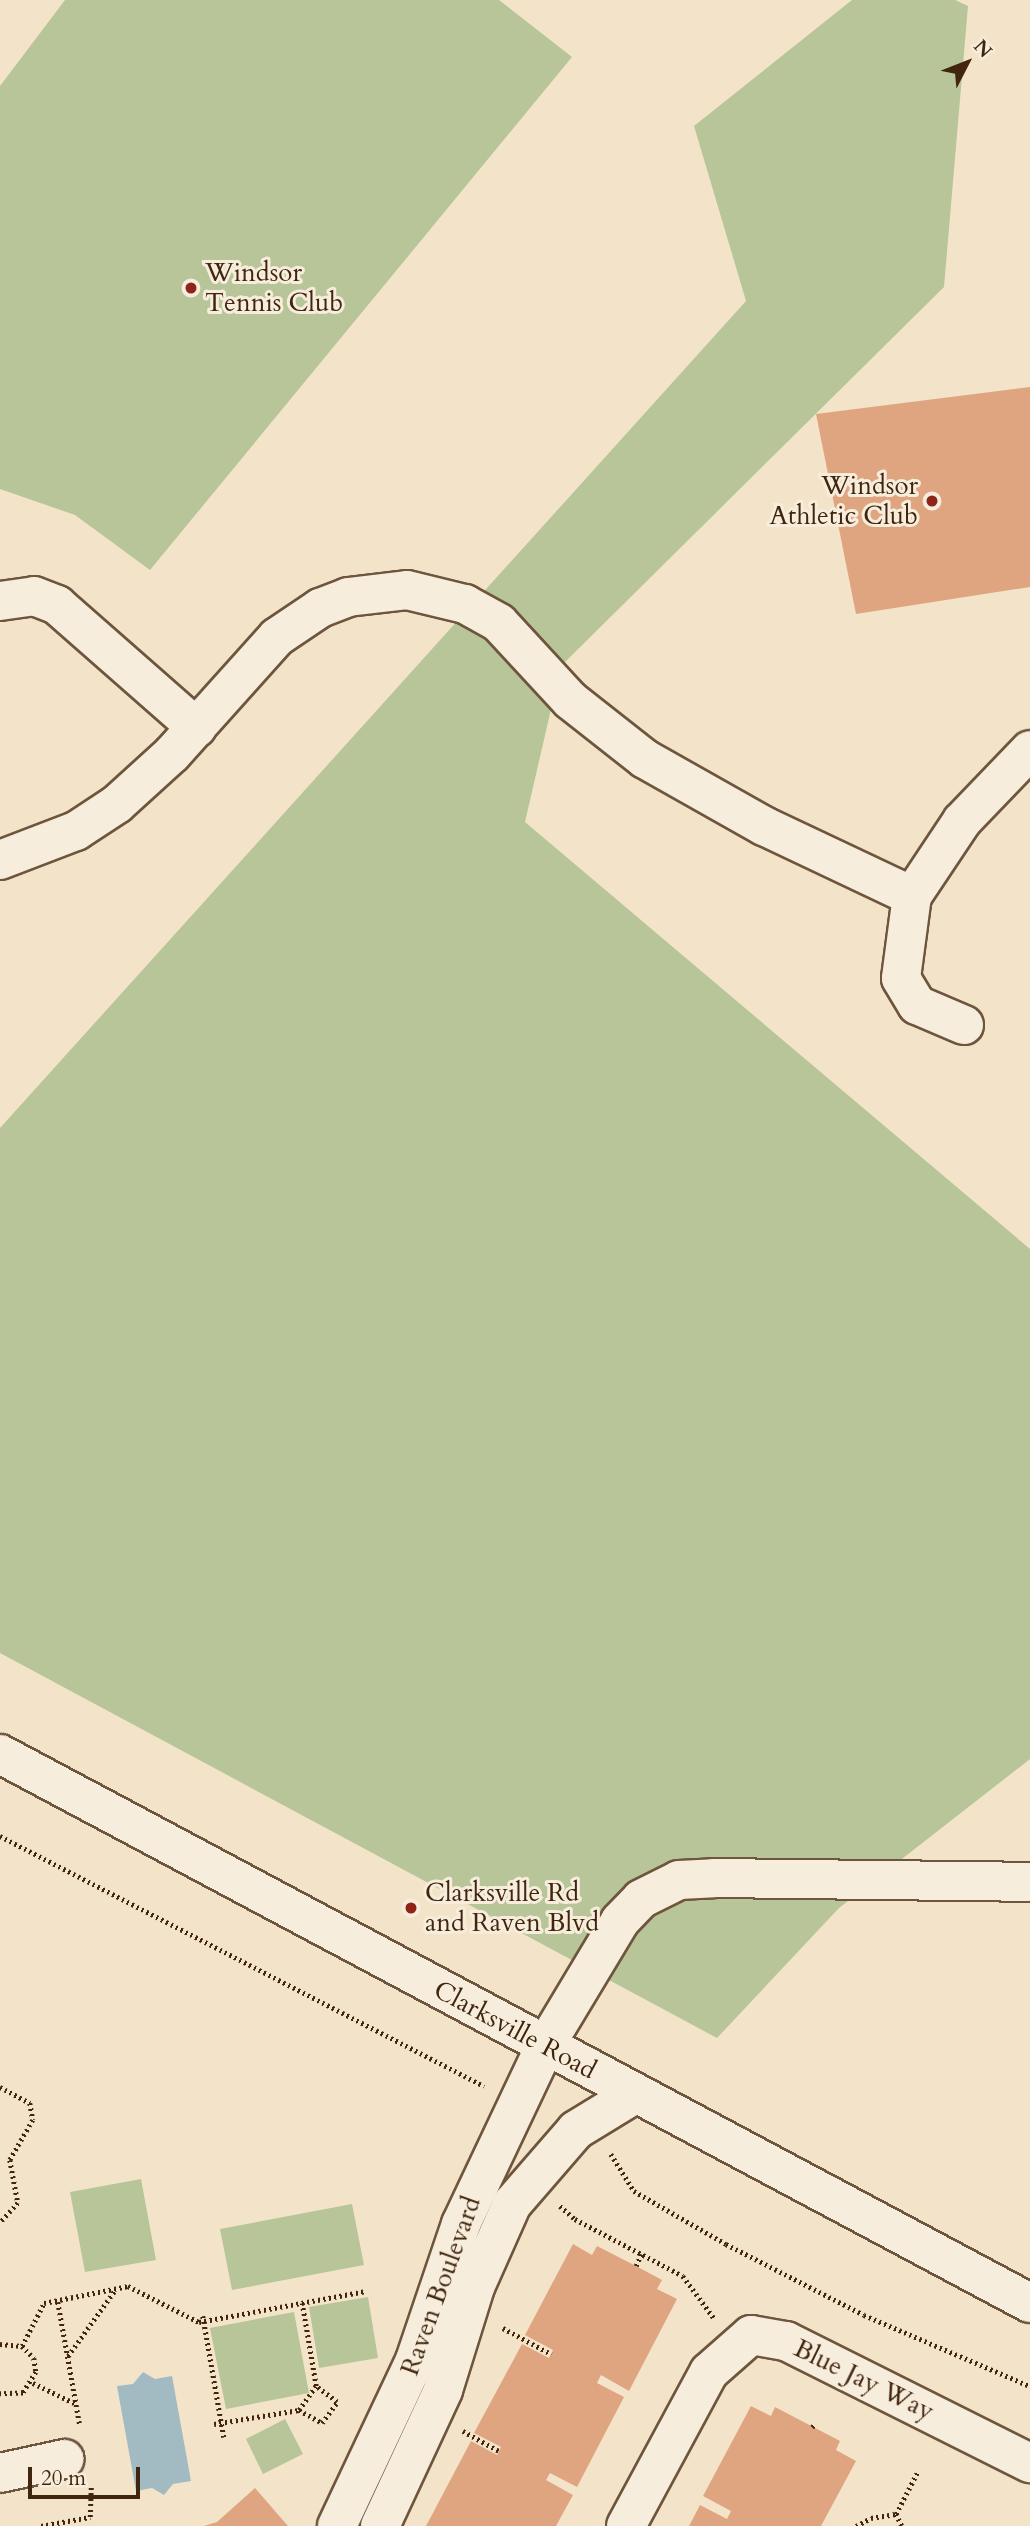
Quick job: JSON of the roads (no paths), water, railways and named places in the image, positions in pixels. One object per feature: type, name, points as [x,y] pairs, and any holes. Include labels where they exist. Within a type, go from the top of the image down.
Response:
[{"type":"street","points":[[0,859],[76,831],[107,811],[150,776],[197,728],[277,637],[320,608],[377,592],[432,593],[499,624],[570,700],[645,759],[764,826],[912,896]]},
{"type":"street","points":[[0,601],[34,596],[57,605],[197,728]]},
{"type":"street","points":[[964,1025],[917,1004],[901,978],[912,896],[962,821],[1030,750]]},
{"type":"street","name":"Clarksville Road","points":[[0,1754],[1030,2303]]},
{"type":"street","name":"Raven Boulevard","points":[[435,2358],[469,2207],[545,2046],[620,1921],[640,1899],[679,1881],[1030,1882]]},
{"type":"street","name":"Raven Boulevard","points":[[337,2526],[376,2507],[435,2358],[475,2287],[512,2204],[576,2130],[635,2094]]},
{"type":"street","points":[[469,2207],[502,2225]]},
{"type":"street","name":"Blue Jay Way","points":[[626,2526],[709,2372],[751,2335],[786,2341],[1030,2463]]},
{"type":"street","points":[[0,2473],[64,2459]]},
{"type":"water","points":[[143,2372],[155,2379],[172,2376],[191,2481],[173,2484],[164,2495],[152,2488],[136,2491],[117,2386],[133,2384]]},
{"type":"place","name":"Windsor Tennis Club","points":[[191,288]]},
{"type":"place","name":"Windsor Athletic Club","points":[[932,501]]},
{"type":"place","name":"Clarksville Rd and Raven Blvd","points":[[411,1908]]}]
